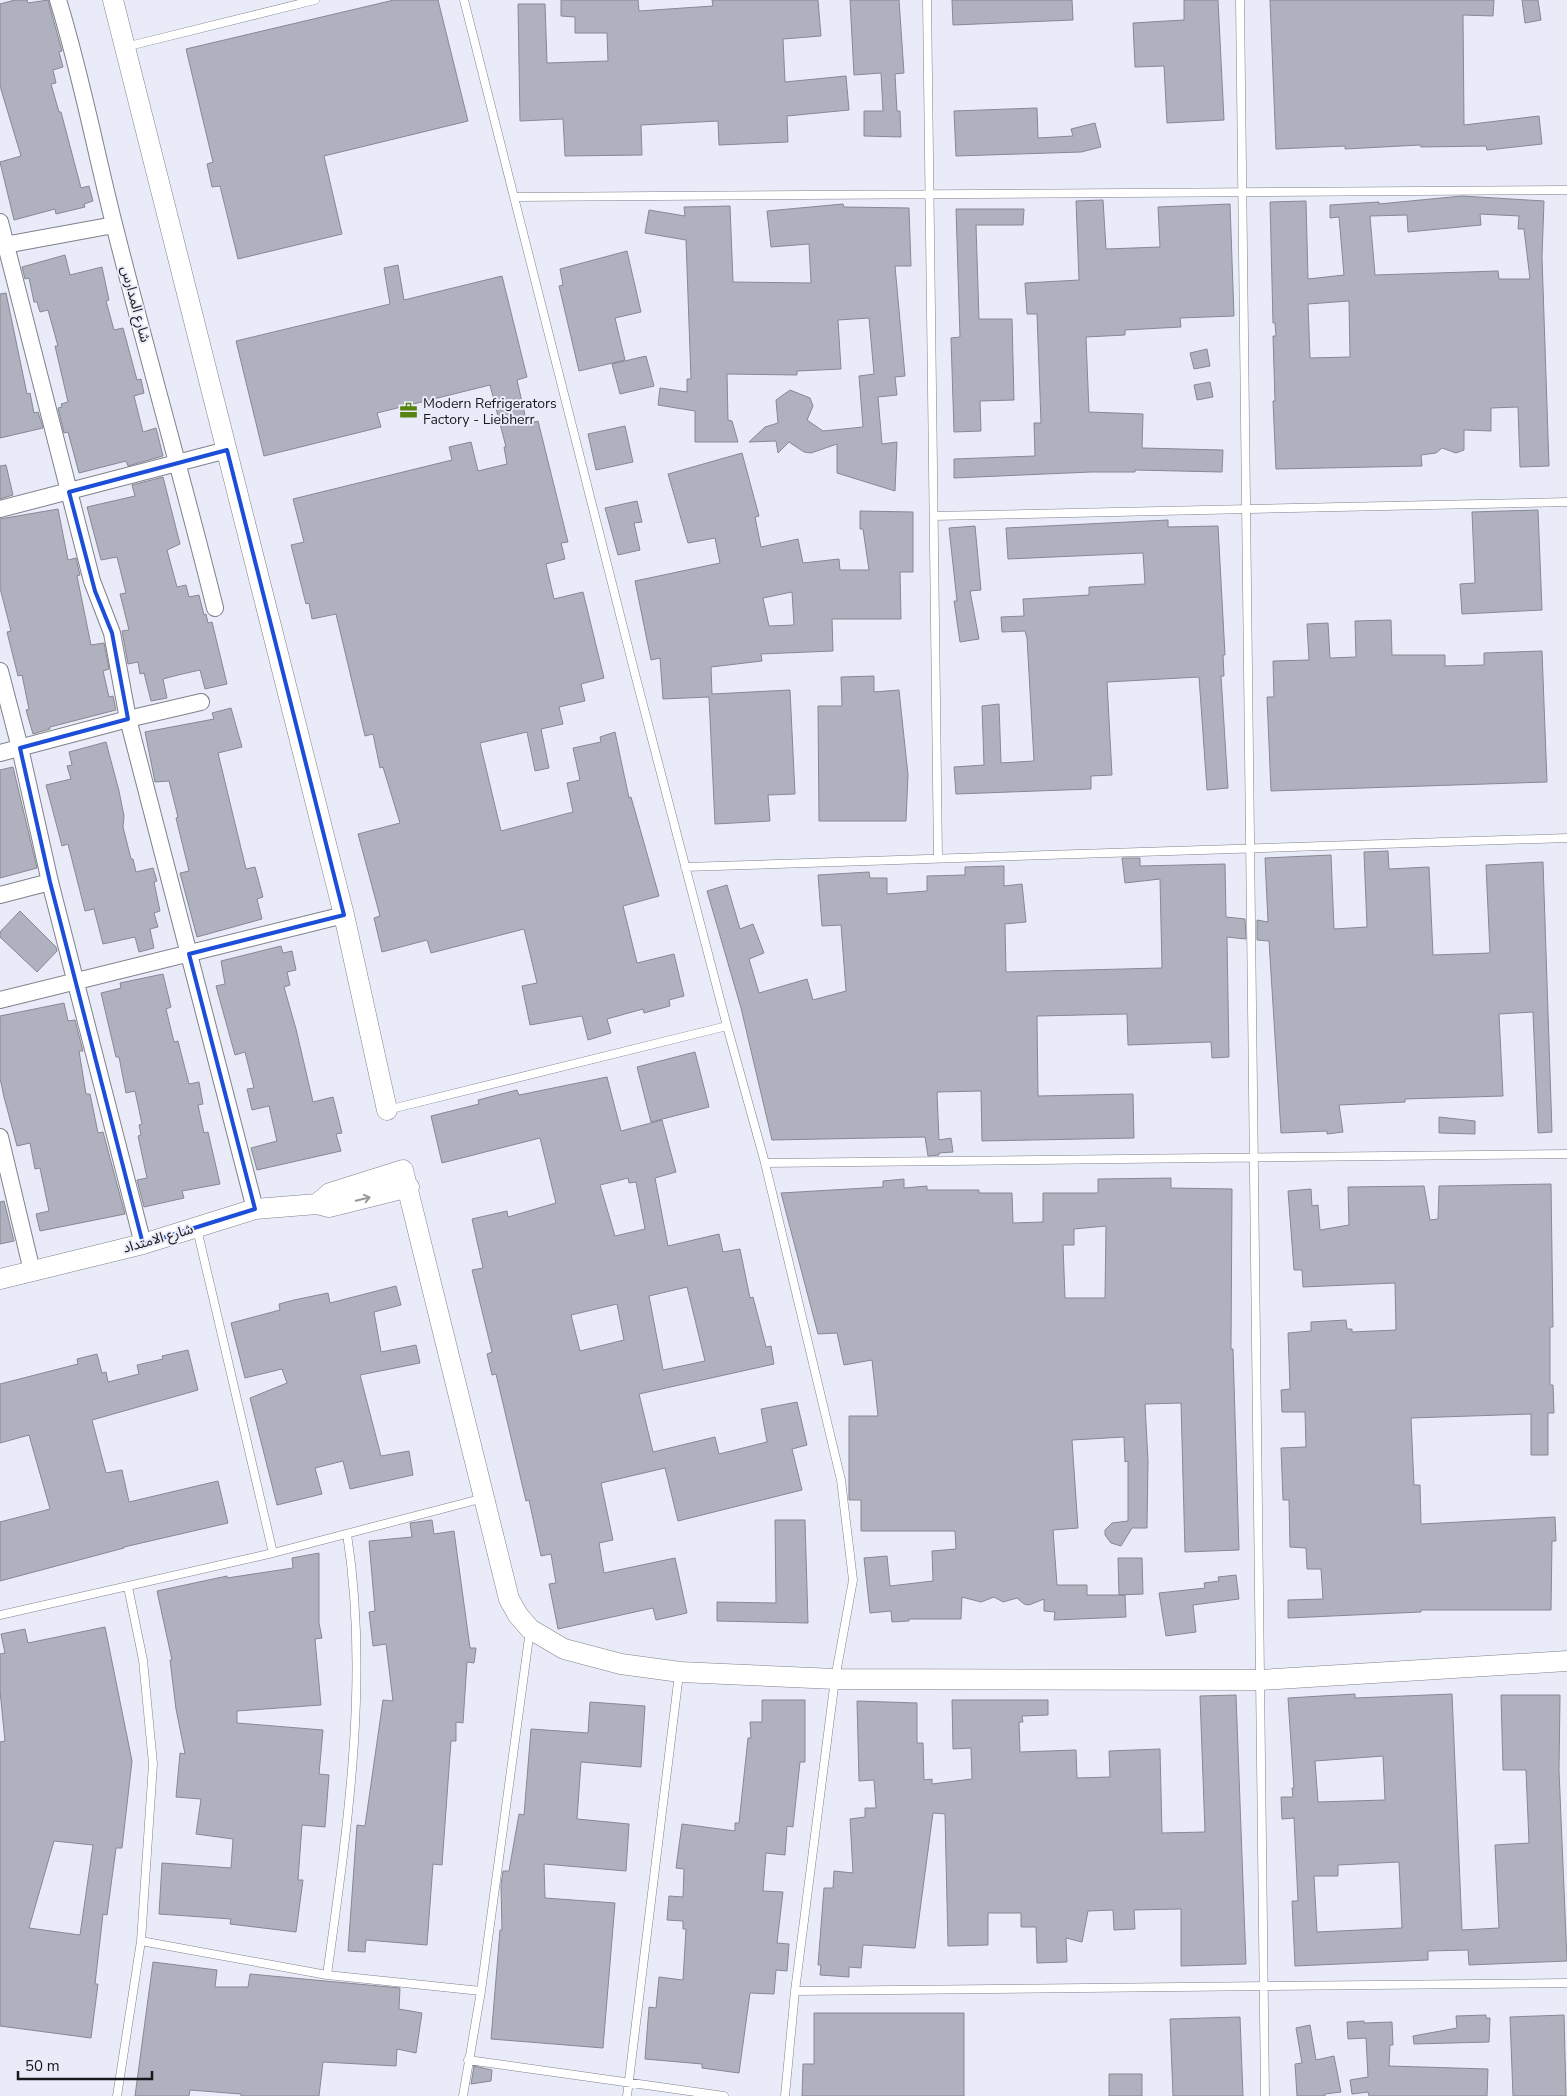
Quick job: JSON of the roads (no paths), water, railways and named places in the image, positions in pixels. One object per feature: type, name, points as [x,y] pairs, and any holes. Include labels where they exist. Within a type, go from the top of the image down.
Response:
[{"type":"street","name":"شارع المدارس","points":[[58,0],[73,49],[114,225],[179,463],[215,608]]},
{"type":"street","points":[[113,0],[344,915],[387,1110]]},
{"type":"street","points":[[0,222],[3,245],[94,586],[112,633],[128,719],[256,1209]]},
{"type":"street","points":[[3,245],[114,225]]},
{"type":"street","points":[[0,509],[227,450]]},
{"type":"street","points":[[0,671],[20,748],[50,882],[143,1244]]},
{"type":"street","points":[[0,753],[201,702]]},
{"type":"street","points":[[0,895],[50,882]]},
{"type":"street","points":[[0,1000],[344,915]]},
{"type":"street","points":[[0,1137],[32,1271]]},
{"type":"street","name":"شارع الامتداد","points":[[0,1279],[143,1244],[256,1209],[317,1204],[330,1193],[406,1179],[484,1498]]},
{"type":"street","points":[[484,1498],[509,1599],[518,1615],[530,1630],[564,1649],[587,1657],[621,1664],[680,1672],[835,1679],[1260,1680],[1567,1661]]},
{"type":"lane","points":[[125,47],[315,0]]},
{"type":"lane","points":[[464,0],[727,1026],[765,1163],[842,1489],[853,1580],[835,1679],[795,1991],[785,2096]]},
{"type":"lane","points":[[927,0],[938,858]]},
{"type":"lane","points":[[1240,0],[1266,2096]]},
{"type":"lane","points":[[515,197],[1567,190]]},
{"type":"lane","points":[[934,516],[1567,502]]},
{"type":"lane","points":[[686,867],[1567,838]]},
{"type":"lane","points":[[387,1110],[727,1026]]},
{"type":"lane","points":[[765,1163],[1567,1154]]},
{"type":"lane","points":[[196,1227],[272,1553]]},
{"type":"lane","points":[[0,1615],[272,1553],[484,1498]]},
{"type":"lane","points":[[327,1975],[349,1817],[356,1703],[354,1579],[347,1534]]},
{"type":"lane","points":[[117,2096],[141,1941],[153,1764],[143,1660],[128,1587]]},
{"type":"lane","points":[[463,2096],[481,1991],[530,1630]]},
{"type":"lane","points":[[627,2096],[680,1672]]},
{"type":"lane","points":[[141,1941],[327,1975],[481,1991]]},
{"type":"lane","points":[[795,1991],[1567,1983]]},
{"type":"lane","points":[[468,2060],[724,2096]]},
{"type":"place","name":"Modern Refrigerators Factory - Liebherr","points":[[409,411]]}]
